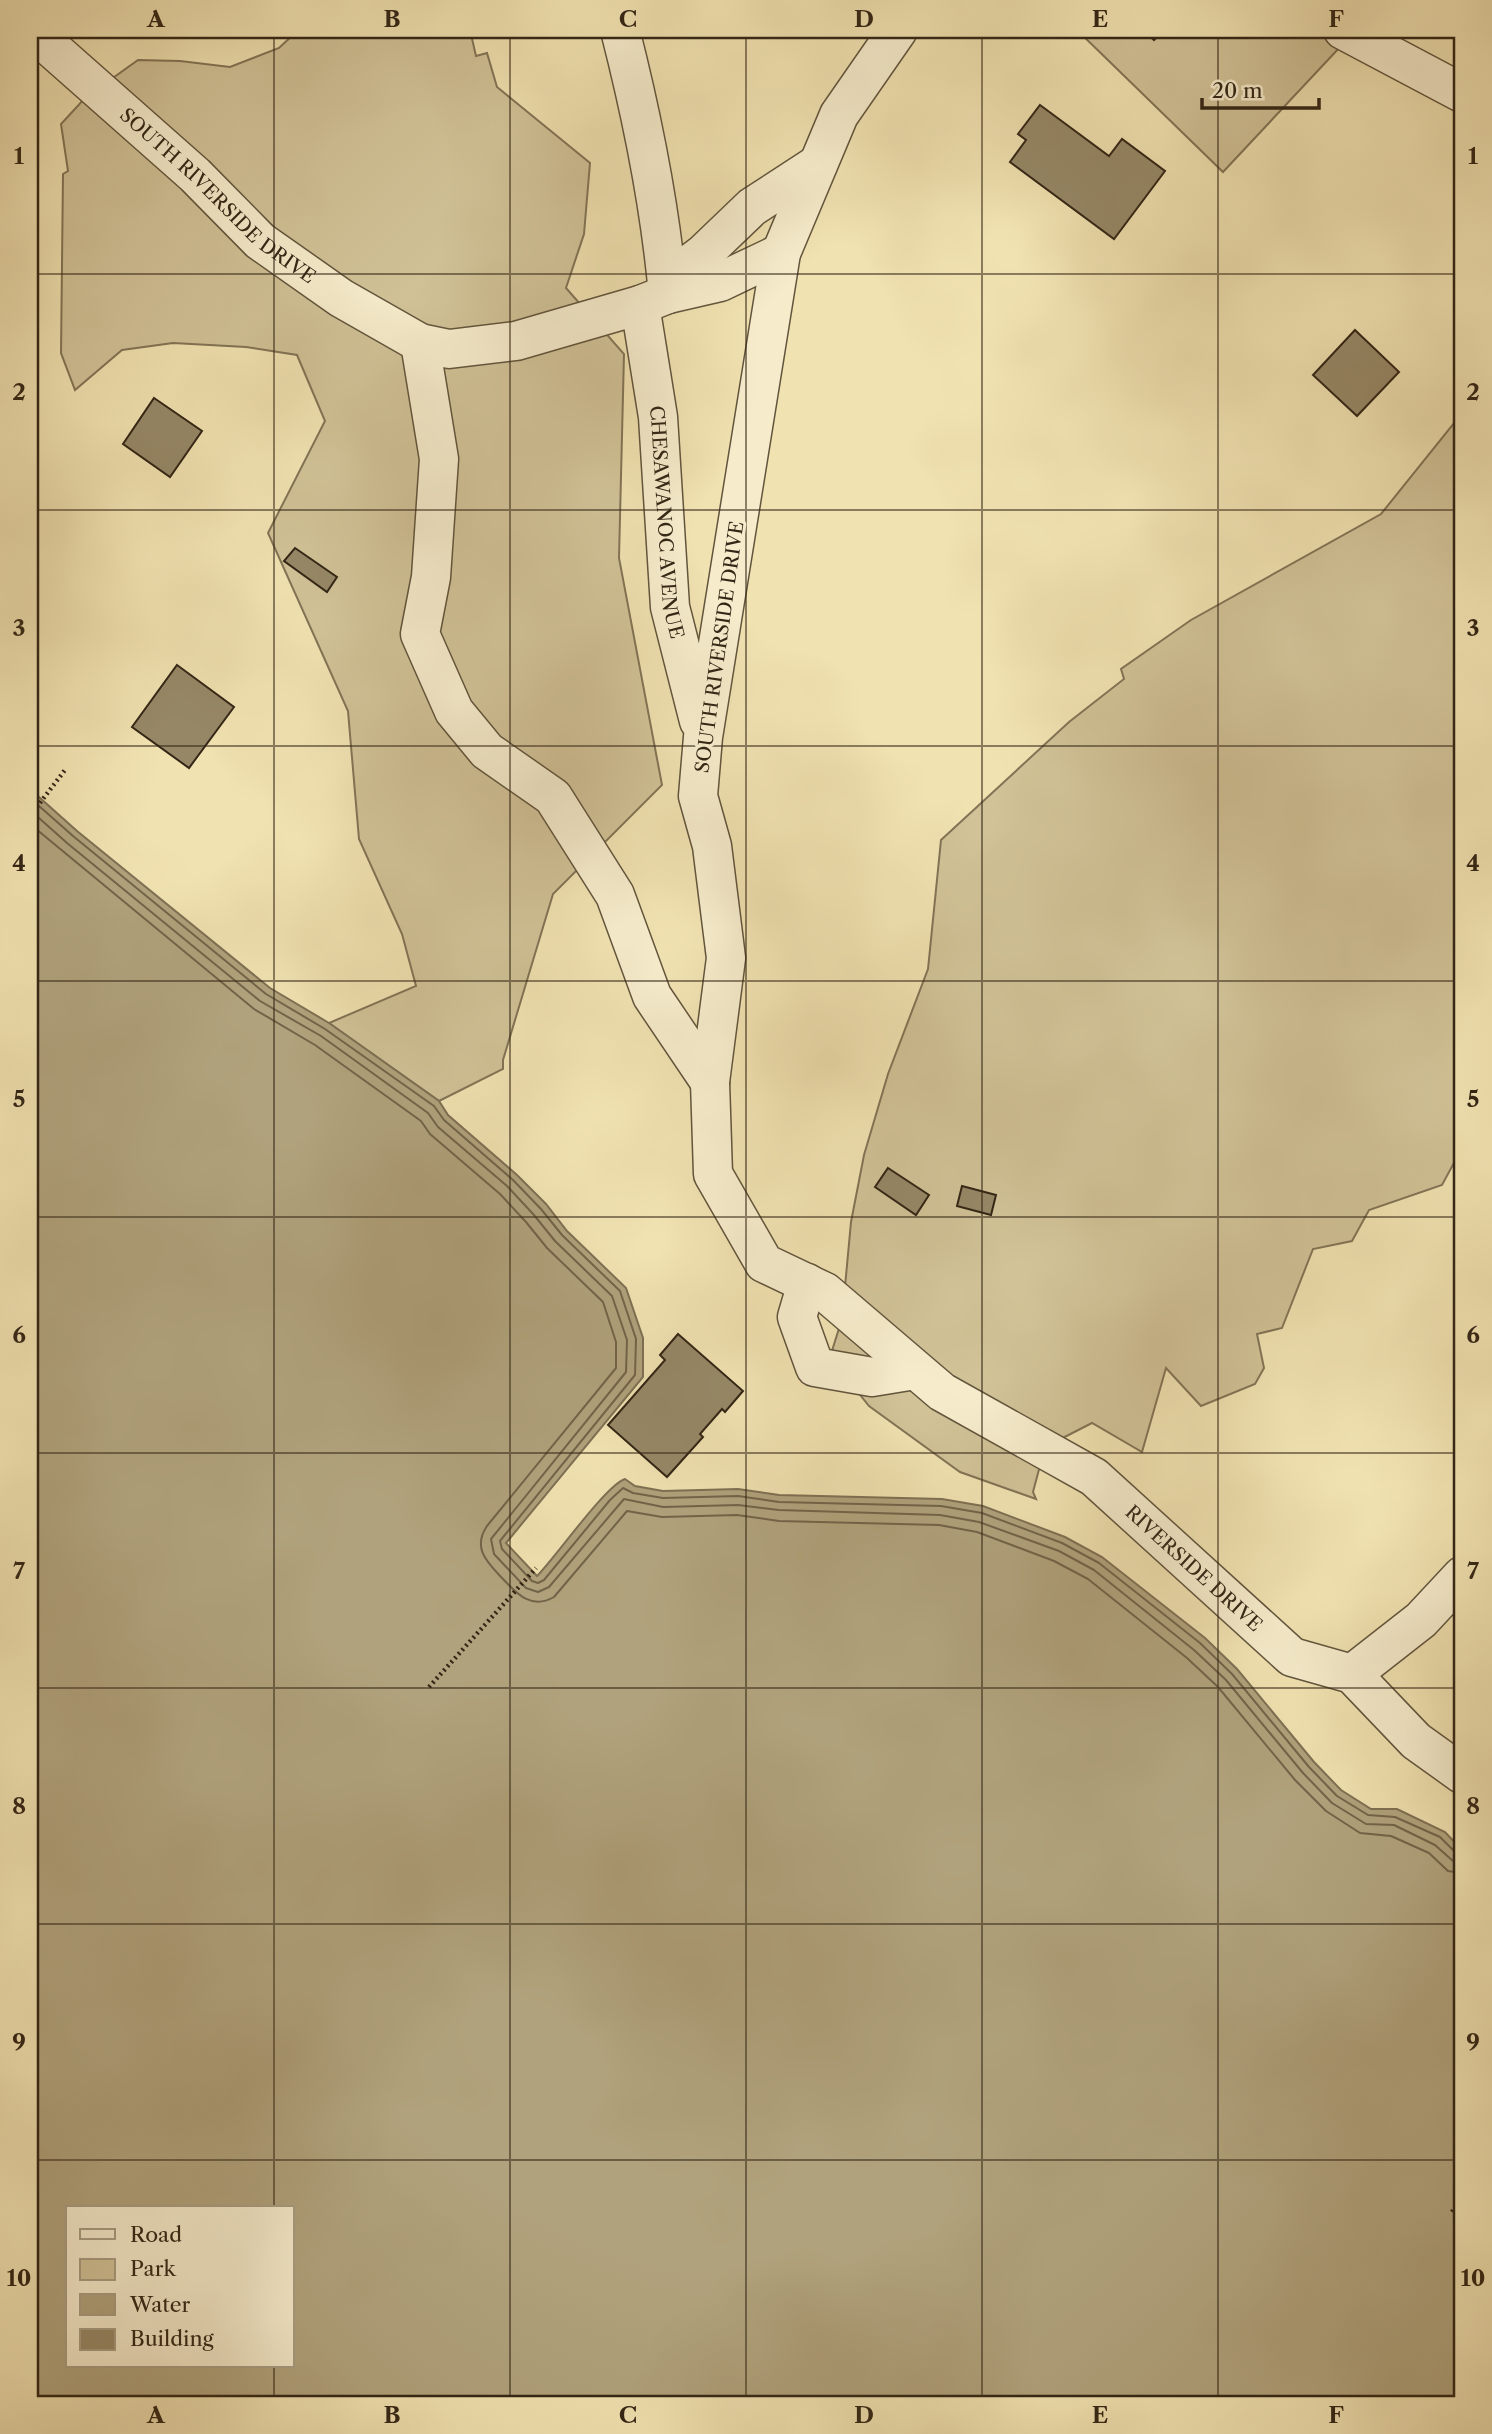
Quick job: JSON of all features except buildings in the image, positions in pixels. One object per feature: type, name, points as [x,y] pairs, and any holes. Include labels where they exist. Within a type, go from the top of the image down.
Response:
[{"type":"street","name":"SOUTH RIVERSIDE DRIVE","points":[[32,30],[195,175],[261,241],[341,298],[420,343],[449,349],[516,341],[659,293],[720,282],[780,253]]},
{"type":"street","name":"CHESAWANOC AVENUE","points":[[620,30],[639,103],[659,293],[658,417],[670,607],[703,737]]},
{"type":"street","name":"SOUTH RIVERSIDE DRIVE","points":[[816,1287],[764,1263],[713,1174],[710,1082],[726,958],[712,846],[698,796],[703,737],[780,253],[839,116],[898,30]]},
{"type":"street","points":[[1343,30],[1462,93]]},
{"type":"street","name":"SOUTH RIVERSIDE DRIVE","points":[[659,293],[752,207],[818,164]]},
{"type":"street","points":[[420,343],[439,459],[431,577],[420,634],[454,711],[487,751],[553,797],[615,895],[652,996],[710,1082]]},
{"type":"street","points":[[816,1287],[797,1317],[815,1367],[873,1377],[915,1370]]},
{"type":"street","name":"RIVERSIDE DRIVE","points":[[816,1287],[942,1392],[1094,1477],[1292,1657],[1352,1674]]},
{"type":"street","points":[[1462,1576],[1422,1620],[1352,1674],[1416,1741],[1462,1774]]},
{"type":"path","points":[[30,816],[65,770]]},
{"type":"path","points":[[429,1687],[536,1568]]},
{"type":"path","points":[[1452,2212],[1462,2196]]},
{"type":"green space","points":[[309,30],[470,30],[476,56],[487,53],[497,87],[590,163],[584,234],[566,288],[624,354],[619,558],[662,785],[553,894],[503,1060],[503,1069],[439,1101],[329,1023],[416,986],[402,934],[359,839],[348,711],[268,533],[325,421],[297,355],[246,347],[173,343],[122,350],[75,390],[61,353],[63,174],[68,171],[61,124],[85,98],[138,60],[180,61],[230,67],[279,48],[293,35]]},
{"type":"green space","points":[[1077,30],[1356,30],[1223,172]]},
{"type":"green space","points":[[1462,413],[1462,1148],[1442,1185],[1369,1210],[1352,1241],[1313,1249],[1282,1328],[1257,1334],[1264,1368],[1255,1384],[1201,1406],[1166,1368],[1142,1452],[1092,1423],[1045,1447],[1033,1492],[1036,1499],[960,1472],[869,1406],[830,1357],[842,1319],[851,1222],[864,1155],[888,1074],[928,969],[941,840],[1069,722],[1124,679],[1121,669],[1191,620],[1381,514]]},
{"type":"water","points":[[30,789],[77,831],[270,988],[329,1023],[439,1101],[448,1115],[517,1175],[546,1204],[567,1231],[626,1288],[643,1338],[643,1377],[506,1543],[537,1576],[606,1494],[625,1479],[635,1486],[663,1491],[738,1489],[779,1495],[942,1499],[983,1506],[1065,1537],[1102,1557],[1205,1638],[1237,1669],[1314,1762],[1341,1790],[1371,1809],[1397,1809],[1445,1832],[1462,1850],[1462,2404],[30,2404]]}]
